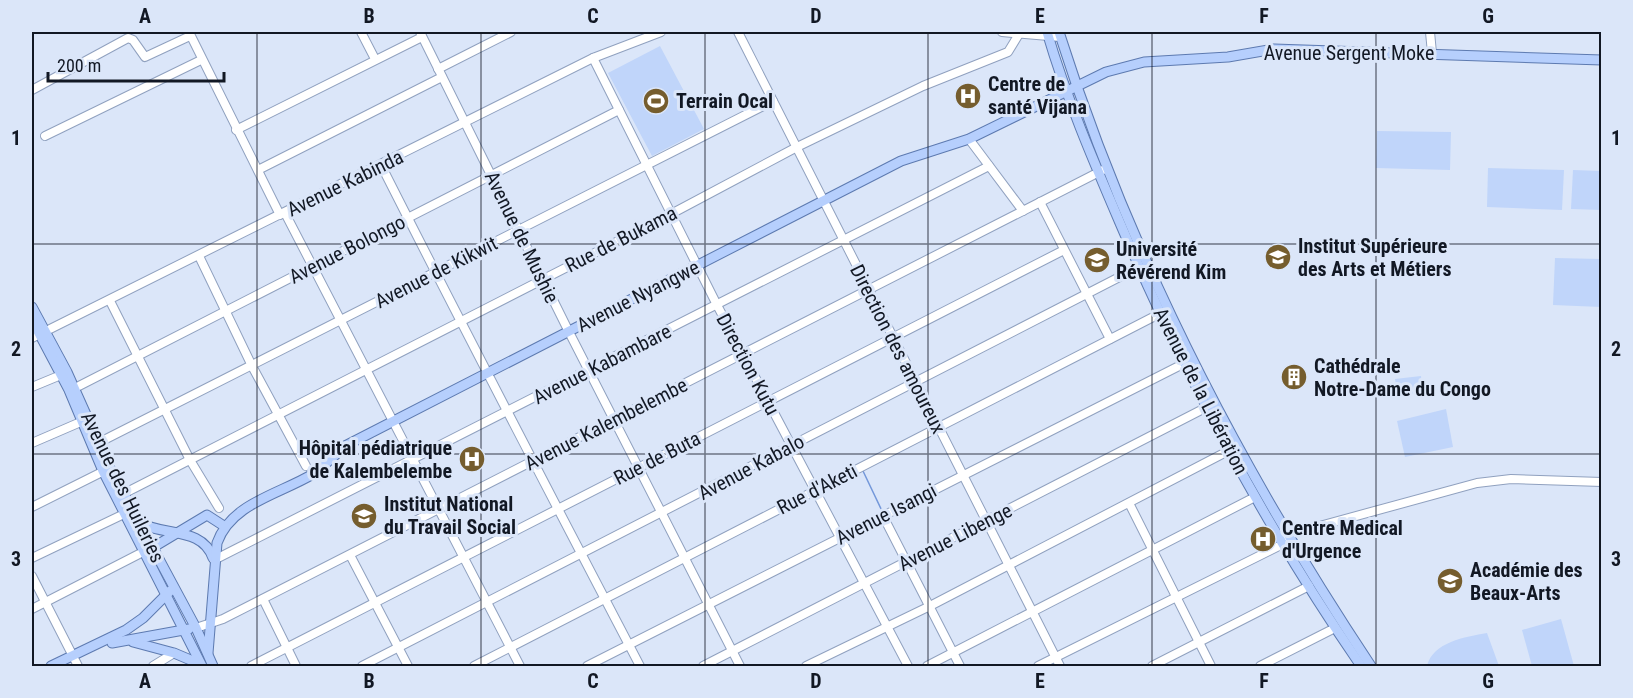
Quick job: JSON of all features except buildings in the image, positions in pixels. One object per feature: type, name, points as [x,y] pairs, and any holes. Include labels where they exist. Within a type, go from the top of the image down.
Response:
[{"type":"main road","name":"Avenue de la Libération","points":[[1047,34],[1071,88],[1139,267],[1185,363],[1211,405],[1310,586],[1361,666]]},
{"type":"main road","name":"Avenue de la Libération","points":[[1060,34],[1071,88]]},
{"type":"main road","name":"Avenue Sergent Moke","points":[[1071,88],[1106,72],[1144,62],[1228,57],[1266,50],[1432,53],[1602,60]]},
{"type":"main road","name":"Avenue Nyangwe","points":[[224,526],[244,509],[319,470],[345,446],[911,157],[969,139],[1071,88]]},
{"type":"main road","name":"Avenue de la Libération","points":[[1102,170],[1149,266],[1230,450],[1255,497],[1371,666]]},
{"type":"main road","name":"Avenue des Huileries","points":[[32,307],[39,335],[75,388],[98,442],[106,470],[123,494],[137,522],[166,594],[201,665]]},
{"type":"main road","name":"Avenue des Huileries","points":[[32,320],[61,375],[124,514],[173,587],[196,628],[213,666]]},
{"type":"main road","points":[[148,550],[173,533],[207,515],[224,526],[217,543],[214,560],[208,653]]},
{"type":"main road","points":[[137,522],[149,529],[188,535],[204,543],[214,560]]},
{"type":"main road","points":[[51,666],[143,618],[173,587]]},
{"type":"main road","name":"Avenue Kalembelembe","points":[[112,643],[196,628]]},
{"type":"main road","points":[[131,641],[174,653],[201,665]]},
{"type":"street","points":[[362,32],[375,59]]},
{"type":"street","points":[[438,69],[511,32]]},
{"type":"street","points":[[631,32],[633,41]]},
{"type":"street","name":"Avenue Kabinda","points":[[39,335],[593,58],[661,32]]},
{"type":"street","name":"Direction des amoureux","points":[[738,32],[1060,666]]},
{"type":"street","points":[[1002,32],[1060,34]]},
{"type":"street","points":[[1430,32],[1432,53]]},
{"type":"street","points":[[236,130],[421,33]]},
{"type":"street","name":"Avenue de Mushie","points":[[421,33],[588,370],[615,419],[637,468],[740,666]]},
{"type":"street","name":"Rue de Bukama","points":[[123,494],[671,214],[797,147],[923,86],[1008,52],[1018,33]]},
{"type":"street","points":[[32,90],[129,38],[146,57],[189,34],[236,130],[312,266],[520,666]]},
{"type":"street","name":"Direction Kutu","points":[[593,58],[717,304],[908,666]]},
{"type":"street","points":[[45,136],[201,60]]},
{"type":"street","points":[[258,170],[442,78]]},
{"type":"street","name":"Avenue de Kikwit","points":[[98,442],[774,101]]},
{"type":"street","name":"Avenue Bolongo","points":[[75,388],[619,110]]},
{"type":"street","points":[[969,139],[1023,211]]},
{"type":"street","points":[[381,165],[486,374],[534,461],[640,666]]},
{"type":"street","name":"Avenue Kabambare","points":[[214,560],[413,461],[989,166]]},
{"type":"street","name":"Avenue Kalembelembe","points":[[196,628],[224,619],[1102,170]]},
{"type":"street","points":[[1040,202],[1110,339]]},
{"type":"street","name":"Rue de Buta","points":[[251,666],[1064,250]]},
{"type":"street","points":[[199,256],[252,366],[306,466]]},
{"type":"street","name":"Avenue Kabalo","points":[[362,666],[1139,267]]},
{"type":"street","points":[[110,301],[190,460],[219,508]]},
{"type":"street","name":"Rue d'Aketi","points":[[474,666],[1161,313]]},
{"type":"street","name":"Avenue Isangi","points":[[587,666],[1185,363]]},
{"type":"street","points":[[32,387],[61,375]]},
{"type":"street","name":"Avenue Libenge","points":[[703,666],[1211,405]]},
{"type":"street","points":[[32,443],[82,421]]},
{"type":"street","points":[[806,666],[1009,566],[1230,450]]},
{"type":"street","points":[[32,507],[106,470]]},
{"type":"street","points":[[1038,666],[1285,539],[1477,483],[1511,479],[1602,482]]},
{"type":"street","points":[[927,666],[1255,497]]},
{"type":"street","points":[[1129,503],[1211,666]]},
{"type":"street","points":[[32,558],[124,514]]},
{"type":"street","points":[[883,516],[960,666]]},
{"type":"street","points":[[32,609],[148,550]]},
{"type":"street","points":[[350,555],[408,666]]},
{"type":"street","points":[[32,576],[78,666]]},
{"type":"street","points":[[1152,666],[1310,586]]},
{"type":"street","points":[[263,599],[296,666]]},
{"type":"street","points":[[1260,666],[1335,628]]},
{"type":"street","name":"Avenue Kalembelembe","points":[[95,645],[112,643]]},
{"type":"street","points":[[153,666],[174,653]]},
{"type":"shaded area","name":"Terrain Ocal","points":[[660,46],[704,129],[652,156],[608,73]]},
{"type":"shaded area","points":[[1377,131],[1451,132],[1450,170],[1376,168]]},
{"type":"shaded area","points":[[1488,168],[1564,170],[1562,210],[1487,207]]},
{"type":"shaded area","points":[[1573,170],[1601,171],[1601,210],[1571,209]]},
{"type":"shaded area","points":[[1555,258],[1601,259],[1601,307],[1553,305]]},
{"type":"shaded area","points":[[1421,376],[1422,392],[1398,396],[1395,379]]},
{"type":"shaded area","points":[[1446,409],[1453,447],[1405,457],[1397,421]]},
{"type":"shaded area","points":[[1561,619],[1574,666],[1532,666],[1522,630]]},
{"type":"shaded area","points":[[1487,633],[1499,666],[1427,666],[1430,658],[1443,646],[1460,639]]},
{"type":"waterway","points":[[863,471],[883,513]]},
{"type":"place","name":"Centre de santé Vijana","points":[[968,96]]},
{"type":"place","name":"Terrain Ocal","points":[[656,101]]},
{"type":"place","name":"Institut Supérieure des Arts et Métiers","points":[[1278,257]]},
{"type":"place","name":"Université Révérend Kim","points":[[1097,260]]},
{"type":"place","name":"Cathédrale Notre-Dame du Congo","points":[[1294,377]]},
{"type":"place","name":"Hôpital pédiatrique de Kalembelembe","points":[[472,459]]},
{"type":"place","name":"Institut National du Travail Social","points":[[364,516]]},
{"type":"place","name":"Centre Medical d'Urgence","points":[[1263,539]]},
{"type":"place","name":"Académie des Beaux-Arts","points":[[1450,581]]}]
